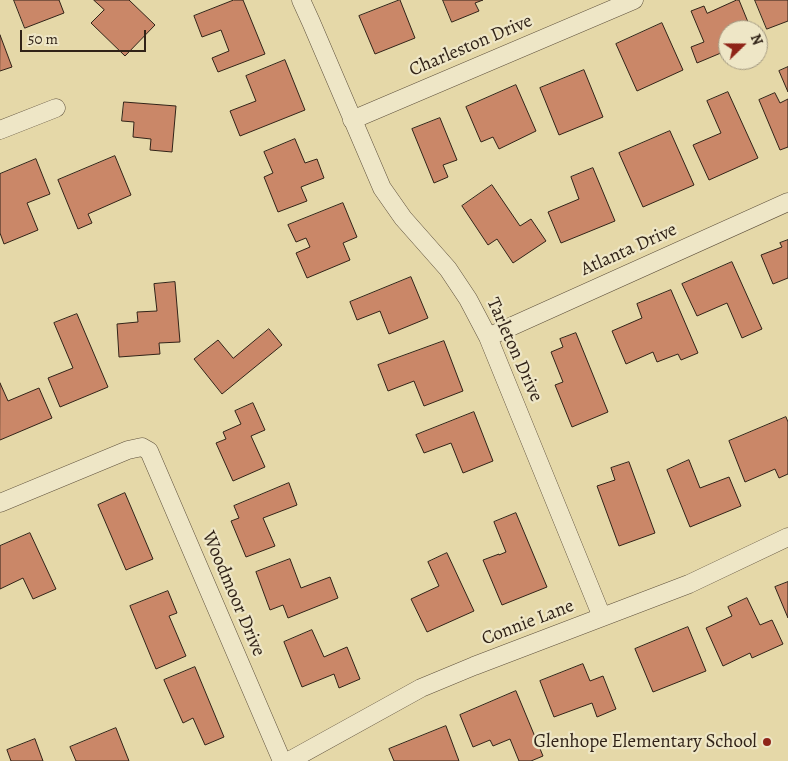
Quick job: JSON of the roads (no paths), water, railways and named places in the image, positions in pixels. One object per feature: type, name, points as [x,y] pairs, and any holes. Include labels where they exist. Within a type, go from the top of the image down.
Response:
[{"type":"street","name":"Tarleton Drive","points":[[301,0],[382,188],[403,218],[448,269],[468,299],[488,337],[602,618]]},
{"type":"street","name":"Charleston Drive","points":[[352,120],[634,0]]},
{"type":"street","points":[[0,130],[56,108]]},
{"type":"street","name":"Atlanta Drive","points":[[488,337],[788,202]]},
{"type":"street","name":"Woodmoor Drive","points":[[0,503],[128,450],[142,447],[149,451],[282,761]]},
{"type":"street","name":"Connie Lane","points":[[288,761],[421,688],[690,584],[788,537]]},
{"type":"place","name":"Glenhope Elementary School","points":[[767,742]]}]
